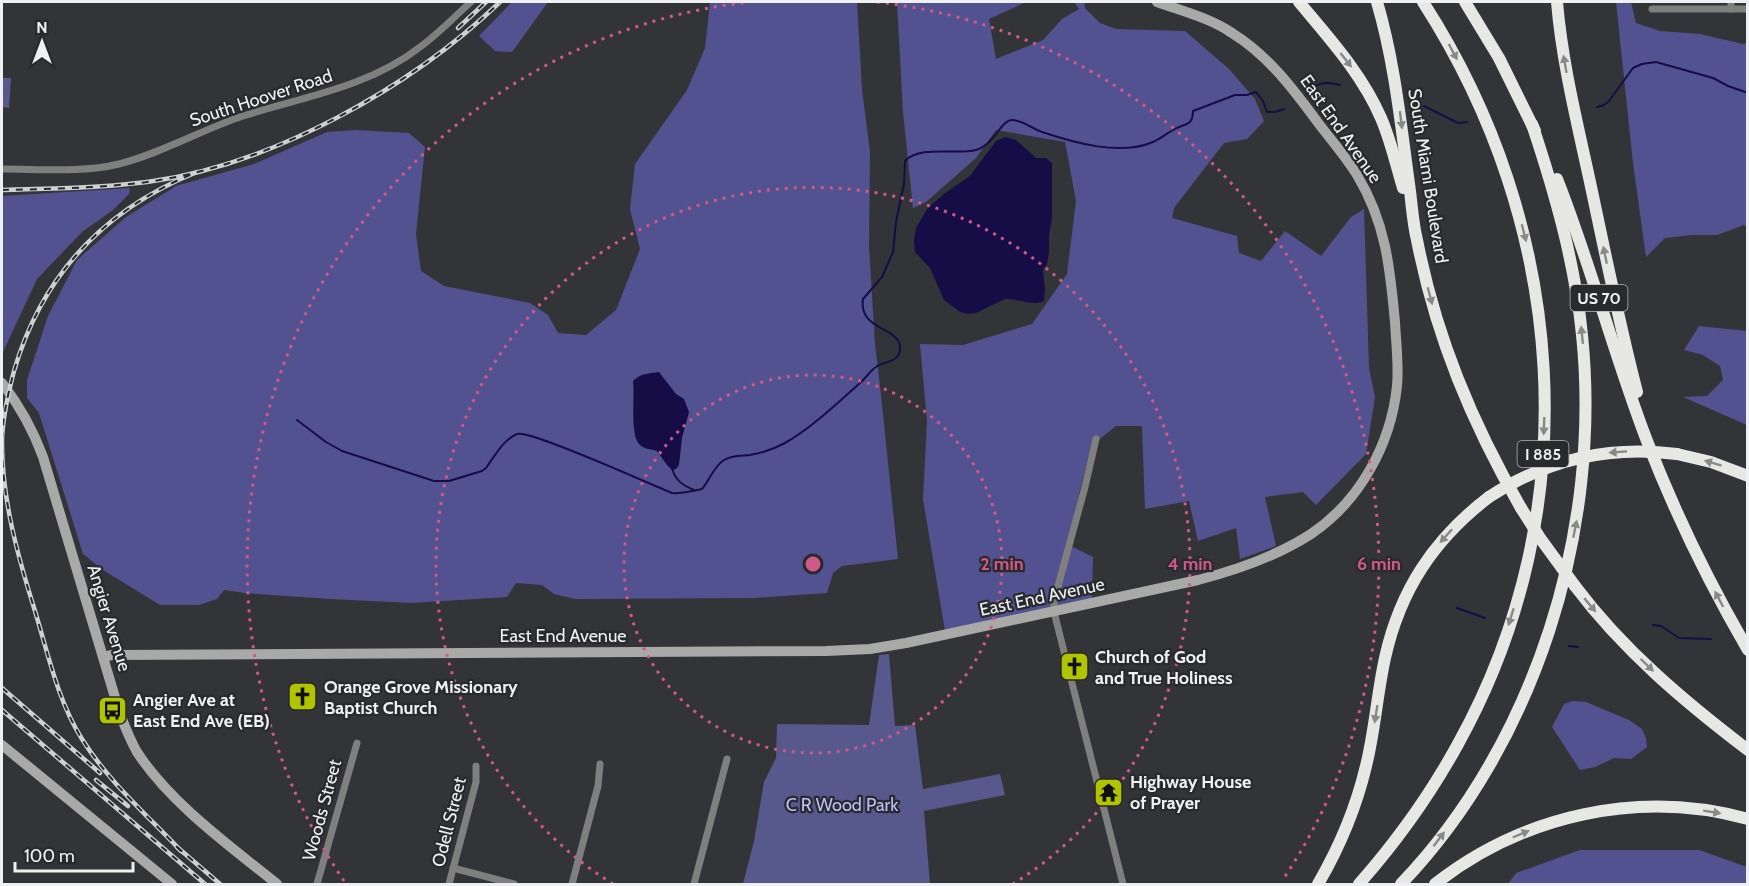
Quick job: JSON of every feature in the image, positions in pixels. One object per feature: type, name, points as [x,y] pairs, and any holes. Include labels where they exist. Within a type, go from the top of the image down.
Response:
[{"type":"highway","points":[[1299,2],[1354,70],[1373,101],[1393,150],[1416,239]]},
{"type":"highway","name":"South Miami Boulevard","points":[[1377,2],[1398,97],[1416,239],[1437,320],[1456,377],[1486,444],[1540,538],[1606,623],[1657,675],[1711,722],[1748,750]]},
{"type":"highway","name":"I 885","points":[[1359,885],[1423,802],[1459,742],[1489,680],[1512,615],[1530,548],[1544,446],[1544,376],[1539,306],[1526,238],[1495,140],[1481,107],[1449,45],[1423,2]]},
{"type":"highway","name":"I 885","points":[[1401,885],[1430,851],[1472,792],[1509,728],[1535,670],[1551,627],[1564,580],[1577,520],[1585,448],[1585,374],[1582,337],[1578,300],[1563,229],[1532,124],[1499,58],[1465,2]]},
{"type":"highway","points":[[1557,2],[1568,78],[1617,309],[1660,474]]},
{"type":"highway","name":"US 70","points":[[1532,124],[1553,169],[1579,236],[1623,373],[1660,474],[1706,573],[1748,650]]},
{"type":"highway","points":[[1318,885],[1343,834],[1361,784],[1389,643],[1407,592],[1425,561],[1460,520],[1511,483],[1535,471],[1569,460],[1605,453],[1641,450],[1677,454],[1711,462],[1748,476]]},
{"type":"highway","points":[[1435,885],[1469,861],[1516,835],[1585,814],[1638,806],[1674,807],[1710,811],[1748,819]]},
{"type":"street","name":"South Hoover Road","points":[[2,169],[99,168],[118,164],[240,117],[327,93],[369,76],[403,58],[427,42],[471,2]]},
{"type":"street","name":"East End Avenue","points":[[104,657],[870,649],[1054,612],[1217,575],[1263,559],[1300,541],[1327,522],[1362,482],[1380,450],[1394,404],[1398,368],[1389,263],[1381,227],[1357,176],[1282,76],[1232,32],[1157,2]]},
{"type":"street","points":[[1652,9],[1731,5],[1748,9]]},
{"type":"street","name":"Angier Avenue","points":[[2,383],[24,415],[43,457],[120,714],[129,735],[145,763],[164,787],[277,885]]},
{"type":"street","points":[[1096,439],[1054,601],[1054,612],[1123,885]]},
{"type":"street","name":"Woods Street","points":[[317,885],[357,743]]},
{"type":"street","points":[[2,745],[172,885]]},
{"type":"street","points":[[694,885],[727,759]]},
{"type":"street","points":[[572,885],[598,786],[600,764]]},
{"type":"street","name":"Odell Street","points":[[449,885],[476,782],[476,766]]},
{"type":"street","points":[[453,868],[514,885]]},
{"type":"green space","points":[[2,78],[11,78],[9,108],[2,107]]},
{"type":"green space","name":"C R Wood Park","points":[[889,654],[895,726],[915,725],[923,789],[1000,774],[1005,795],[924,811],[930,884],[743,884],[754,841],[764,782],[776,758],[777,724],[869,725],[879,655]]},
{"type":"shaded area","points":[[512,2],[548,2],[512,52],[495,51],[479,36]]},
{"type":"shaded area","points":[[710,2],[857,2],[862,89],[870,152],[869,246],[875,344],[898,559],[842,566],[833,573],[827,593],[754,598],[575,599],[554,594],[542,585],[516,583],[507,597],[411,603],[224,590],[217,599],[199,605],[160,605],[103,570],[83,554],[39,413],[27,398],[27,380],[48,316],[77,260],[126,217],[176,186],[254,164],[327,132],[357,130],[409,133],[425,147],[416,234],[421,271],[444,286],[530,303],[548,315],[558,333],[586,335],[616,310],[640,249],[630,209],[635,164],[687,90],[705,48]]},
{"type":"shaded area","points":[[897,2],[1026,2],[989,19],[996,59],[1043,40],[1062,19],[1079,9],[1074,2],[1084,2],[1085,8],[1100,23],[1116,29],[1185,31],[1229,69],[1255,99],[1264,121],[1247,139],[1224,143],[1174,208],[1172,218],[1237,236],[1239,253],[1261,261],[1285,231],[1321,256],[1351,217],[1364,209],[1369,368],[1375,397],[1366,454],[1316,505],[1303,492],[1265,497],[1276,546],[1240,559],[1236,528],[1198,541],[1189,501],[1145,509],[1142,426],[1116,426],[1091,446],[1067,544],[1093,557],[1092,599],[945,631],[923,499],[927,421],[920,344],[963,345],[1032,324],[1067,274],[1076,201],[1065,142],[996,130],[976,158],[926,202],[913,208],[903,112]]},
{"type":"shaded area","points":[[1616,2],[1631,2],[1636,23],[1660,31],[1700,34],[1747,43],[1747,227],[1744,225],[1717,235],[1665,238],[1646,257],[1633,163]]},
{"type":"shaded area","points":[[1005,137],[1016,140],[1036,158],[1046,158],[1052,163],[1052,217],[1049,253],[1043,270],[1044,301],[1035,303],[1005,299],[976,313],[960,312],[944,300],[930,268],[915,252],[916,228],[927,209],[970,176],[996,141]]},
{"type":"shaded area","points":[[130,188],[129,194],[113,210],[82,232],[37,279],[2,354],[2,196]]},
{"type":"shaded area","points":[[1699,326],[1747,331],[1747,425],[1683,397],[1707,396],[1723,380],[1720,366],[1703,355],[1684,350]]},
{"type":"shaded area","points":[[659,372],[676,394],[684,399],[689,412],[682,438],[679,465],[672,470],[657,451],[639,444],[635,432],[633,381],[641,375]]},
{"type":"shaded area","points":[[1573,701],[1586,702],[1629,720],[1642,729],[1647,747],[1631,759],[1614,758],[1595,767],[1580,770],[1552,727],[1564,704]]},
{"type":"shaded area","points":[[1580,850],[1699,850],[1747,867],[1747,884],[1508,884],[1516,873]]},
{"type":"waterway","points":[[1597,107],[1609,101],[1633,68],[1656,62],[1713,78],[1748,93]]},
{"type":"waterway","points":[[1306,91],[1322,84],[1340,85]]},
{"type":"waterway","points":[[297,420],[342,451],[434,481],[449,481],[482,471],[504,444],[517,434],[566,448],[672,493],[702,489],[717,466],[724,460],[734,456],[763,452],[785,443],[824,415],[879,365],[894,359],[899,354],[899,342],[867,317],[863,309],[863,299],[882,277],[893,252],[896,222],[904,184],[905,161],[912,156],[920,153],[968,151],[982,148],[1004,124],[1012,120],[1083,144],[1126,148],[1156,141],[1190,122],[1193,111],[1235,95],[1256,92],[1267,112],[1284,109]]},
{"type":"waterway","points":[[1424,106],[1458,123],[1467,122]]},
{"type":"waterway","points":[[672,468],[680,482],[694,490]]},
{"type":"waterway","points":[[1457,608],[1485,618]]},
{"type":"waterway","points":[[1653,625],[1661,626],[1679,638],[1711,639]]},
{"type":"waterway","points":[[1569,646],[1578,647]]},
{"type":"railway","points":[[458,28],[486,2]]},
{"type":"railway","points":[[2,190],[93,187],[147,182],[194,173],[242,159],[337,118],[382,92],[464,34],[500,2]]},
{"type":"railway","points":[[181,851],[104,769],[82,739],[66,709],[49,660],[17,549],[5,486],[2,434],[14,371],[26,336],[41,305],[60,276],[82,249],[106,226],[134,205],[164,187],[197,172]]},
{"type":"railway","points":[[2,688],[100,773]]},
{"type":"railway","points":[[2,710],[205,884]]},
{"type":"railway","points":[[96,780],[128,806]]},
{"type":"railway","points":[[177,847],[220,884]]},
{"type":"place","name":"Church of God and True Holiness","points":[[1074,667]]},
{"type":"place","name":"Orange Grove Missionary Baptist Church","points":[[303,697]]},
{"type":"place","name":"Angier Ave at East End Ave (EB)","points":[[112,710]]},
{"type":"place","name":"Highway House of Prayer","points":[[1109,792]]}]
